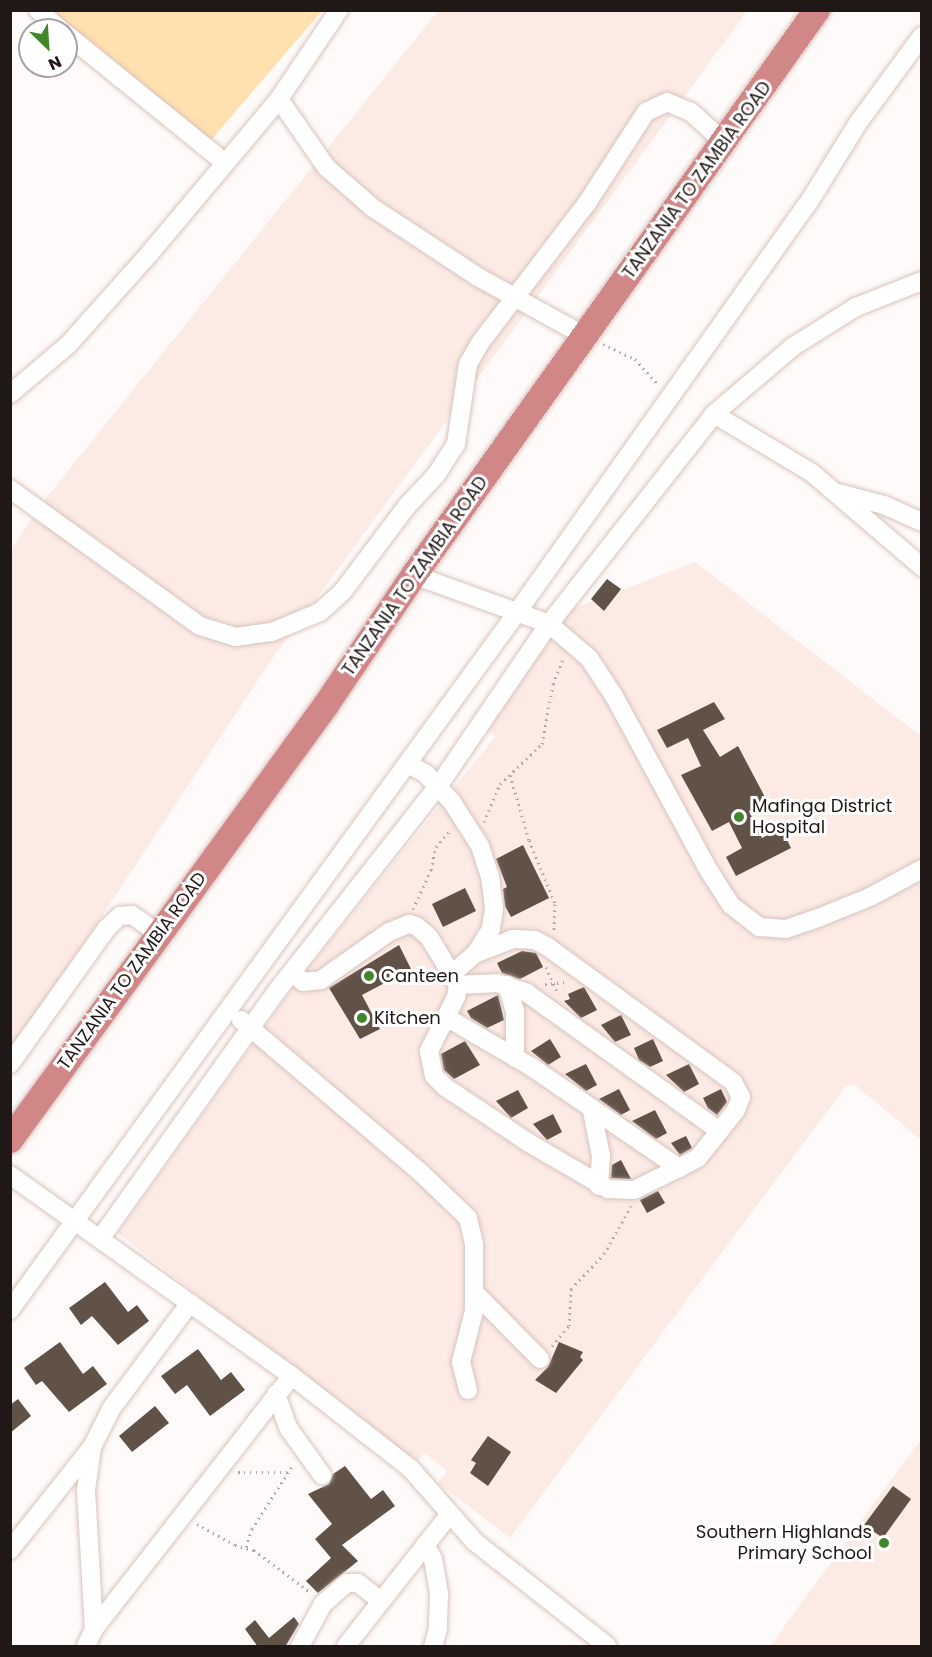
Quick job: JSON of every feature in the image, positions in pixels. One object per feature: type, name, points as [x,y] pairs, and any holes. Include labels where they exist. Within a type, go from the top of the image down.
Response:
[{"type":"highway","name":"TANZANIA TO ZAMBIA ROAD","points":[[10,1140],[326,705],[414,575],[725,143],[817,10]]},
{"type":"street","points":[[10,394],[92,320],[279,99],[339,10]]},
{"type":"street","points":[[10,1310],[230,1011],[518,611],[807,205],[865,114],[921,36]]},
{"type":"street","points":[[78,44],[225,162]]},
{"type":"street","points":[[279,99],[301,134],[345,186],[424,244],[516,300],[585,336]]},
{"type":"street","points":[[10,489],[200,626],[235,637],[272,632],[320,612],[343,591],[407,506],[436,475],[456,444],[468,364],[480,343],[516,300],[587,203],[646,112],[668,102],[691,112],[725,143]]},
{"type":"street","points":[[100,1239],[250,1028],[439,785],[549,624],[714,414],[794,346],[856,307],[921,281]]},
{"type":"street","points":[[714,414],[838,493],[884,505],[921,522]]},
{"type":"street","points":[[838,493],[853,512],[921,567]]},
{"type":"street","points":[[414,575],[549,624],[571,640],[589,658],[614,696],[720,888],[731,905],[759,927],[786,929],[818,918],[870,897],[921,870]]},
{"type":"street","points":[[408,764],[439,785],[480,846],[494,909],[491,929],[455,979],[446,1017],[429,1051],[434,1076],[479,1112],[599,1186],[634,1190],[698,1158],[720,1131],[741,1097],[733,1082],[541,944],[513,939],[476,952]]},
{"type":"street","points":[[10,1064],[87,955],[120,916],[132,915],[159,934]]},
{"type":"street","points":[[292,972],[303,982],[321,980],[388,932],[409,924],[429,937],[455,979]]},
{"type":"street","points":[[455,979],[507,985],[527,993],[720,1131]]},
{"type":"street","points":[[507,985],[515,1011],[515,1058]]},
{"type":"street","points":[[230,1011],[418,1170],[468,1218],[474,1238],[474,1292],[472,1330],[461,1362],[468,1390]]},
{"type":"street","points":[[446,1017],[515,1058],[680,1168]]},
{"type":"street","points":[[592,1111],[601,1156],[599,1186]]},
{"type":"street","points":[[10,1175],[292,1376],[411,1468],[450,1514],[506,1569],[607,1646]]},
{"type":"street","points":[[474,1292],[540,1359]]},
{"type":"street","points":[[10,1550],[92,1447],[111,1409],[190,1303]]},
{"type":"street","points":[[86,1647],[94,1629],[292,1376]]},
{"type":"street","points":[[276,1394],[297,1441],[322,1475]]},
{"type":"street","points":[[92,1447],[86,1490],[94,1629]]},
{"type":"street","points":[[346,1647],[450,1514]]},
{"type":"street","points":[[425,1545],[433,1559],[439,1594],[438,1629],[433,1647]]},
{"type":"street","points":[[300,1647],[323,1604],[347,1583],[358,1583],[381,1601]]},
{"type":"path","points":[[585,336],[635,359],[671,395]]},
{"type":"path","points":[[480,846],[491,799],[509,774],[542,744],[553,684],[571,640]]},
{"type":"path","points":[[509,774],[529,840],[555,904],[556,919],[541,944],[570,1023]]},
{"type":"path","points":[[409,924],[436,848],[463,818]]},
{"type":"path","points":[[540,1359],[569,1326],[572,1289],[604,1254],[627,1217],[634,1190]]},
{"type":"path","points":[[246,1547],[260,1515],[291,1472],[297,1441]]},
{"type":"path","points":[[212,1476],[258,1470],[291,1472]]},
{"type":"path","points":[[182,1516],[246,1547],[323,1604]]},
{"type":"shaded area","points":[[53,11],[322,11],[211,140],[78,31],[78,18],[62,18]]},
{"type":"shaded area","points":[[438,11],[747,11],[272,659],[11,1053],[11,549],[46,498]]},
{"type":"shaded area","points":[[695,562],[921,736],[921,1140],[854,1084],[845,1087],[510,1538],[438,1483],[447,1471],[424,1453],[415,1465],[118,1233],[298,981],[495,737],[477,714],[538,622]]},
{"type":"shaded area","name":"Southern Highlands Primary School","points":[[921,1439],[921,1646],[770,1646]]},
{"type":"building","points":[[607,579],[621,589],[604,611],[591,599]]},
{"type":"building","points":[[714,702],[725,719],[703,730],[720,757],[738,746],[767,801],[749,811],[762,838],[781,828],[791,848],[736,876],[726,857],[742,848],[729,822],[712,831],[681,775],[701,766],[688,738],[667,748],[657,730]]},
{"type":"building","points":[[523,845],[549,898],[511,917],[505,906],[503,889],[507,887],[496,859]]},
{"type":"building","points":[[465,888],[476,911],[443,927],[432,904]]},
{"type":"building","name":"Canteen","points":[[399,945],[411,969],[362,995],[380,1029],[360,1039],[329,988]]},
{"type":"building","points":[[522,951],[536,953],[543,967],[520,979],[502,973],[497,963]]},
{"type":"building","points":[[584,987],[597,1010],[581,1018],[564,1001],[570,999],[568,994]]},
{"type":"building","points":[[498,995],[504,1020],[487,1028],[471,1018],[467,1011]]},
{"type":"building","points":[[621,1015],[631,1035],[615,1042],[601,1025]]},
{"type":"building","points":[[550,1039],[561,1057],[548,1065],[531,1051]]},
{"type":"building","points":[[653,1039],[663,1061],[650,1067],[639,1060],[634,1048]]},
{"type":"building","points":[[465,1041],[480,1065],[454,1079],[444,1070],[441,1054]]},
{"type":"building","points":[[586,1064],[597,1085],[586,1091],[565,1074]]},
{"type":"building","points":[[689,1064],[699,1084],[684,1092],[666,1075]]},
{"type":"building","points":[[619,1089],[630,1110],[621,1115],[599,1099]]},
{"type":"building","points":[[721,1089],[727,1102],[717,1115],[708,1108],[703,1098]]},
{"type":"building","points":[[518,1090],[528,1108],[511,1118],[496,1101]]},
{"type":"building","points":[[655,1110],[667,1133],[656,1139],[632,1121]]},
{"type":"building","points":[[553,1114],[562,1132],[547,1140],[533,1124]]},
{"type":"building","points":[[686,1136],[692,1148],[680,1155],[671,1143]]},
{"type":"building","points":[[621,1160],[631,1179],[611,1178],[612,1165]]},
{"type":"building","points":[[658,1191],[665,1203],[647,1213],[640,1200]]},
{"type":"building","points":[[105,1282],[128,1312],[137,1305],[149,1321],[118,1345],[92,1316],[81,1325],[69,1308]]},
{"type":"building","points":[[60,1342],[83,1374],[93,1366],[107,1384],[69,1412],[42,1381],[36,1385],[24,1368]]},
{"type":"building","points":[[559,1342],[583,1352],[580,1357],[583,1360],[556,1393],[535,1380],[548,1367]]},
{"type":"building","points":[[198,1349],[221,1380],[231,1372],[245,1390],[210,1416],[187,1385],[175,1394],[161,1376]]},
{"type":"building","points":[[18,1399],[31,1416],[10,1433],[10,1405]]},
{"type":"building","points":[[155,1406],[169,1423],[132,1452],[119,1436]]},
{"type":"building","points":[[488,1436],[511,1452],[488,1486],[470,1473],[476,1463],[471,1460]]},
{"type":"building","points":[[345,1466],[371,1499],[383,1490],[395,1506],[342,1545],[358,1561],[318,1593],[306,1581],[331,1558],[315,1539],[332,1524],[308,1494],[329,1484],[333,1474]]},
{"type":"building","points":[[893,1486],[911,1499],[883,1538],[864,1525]]},
{"type":"building","points":[[294,1617],[299,1624],[285,1647],[258,1647],[245,1629],[255,1620],[269,1638]]},
{"type":"place","name":"Mafinga District Hospital","points":[[739,817]]},
{"type":"place","name":"Canteen","points":[[369,976]]},
{"type":"place","name":"Kitchen","points":[[362,1018]]},
{"type":"place","name":"Southern Highlands Primary School","points":[[884,1543]]}]
